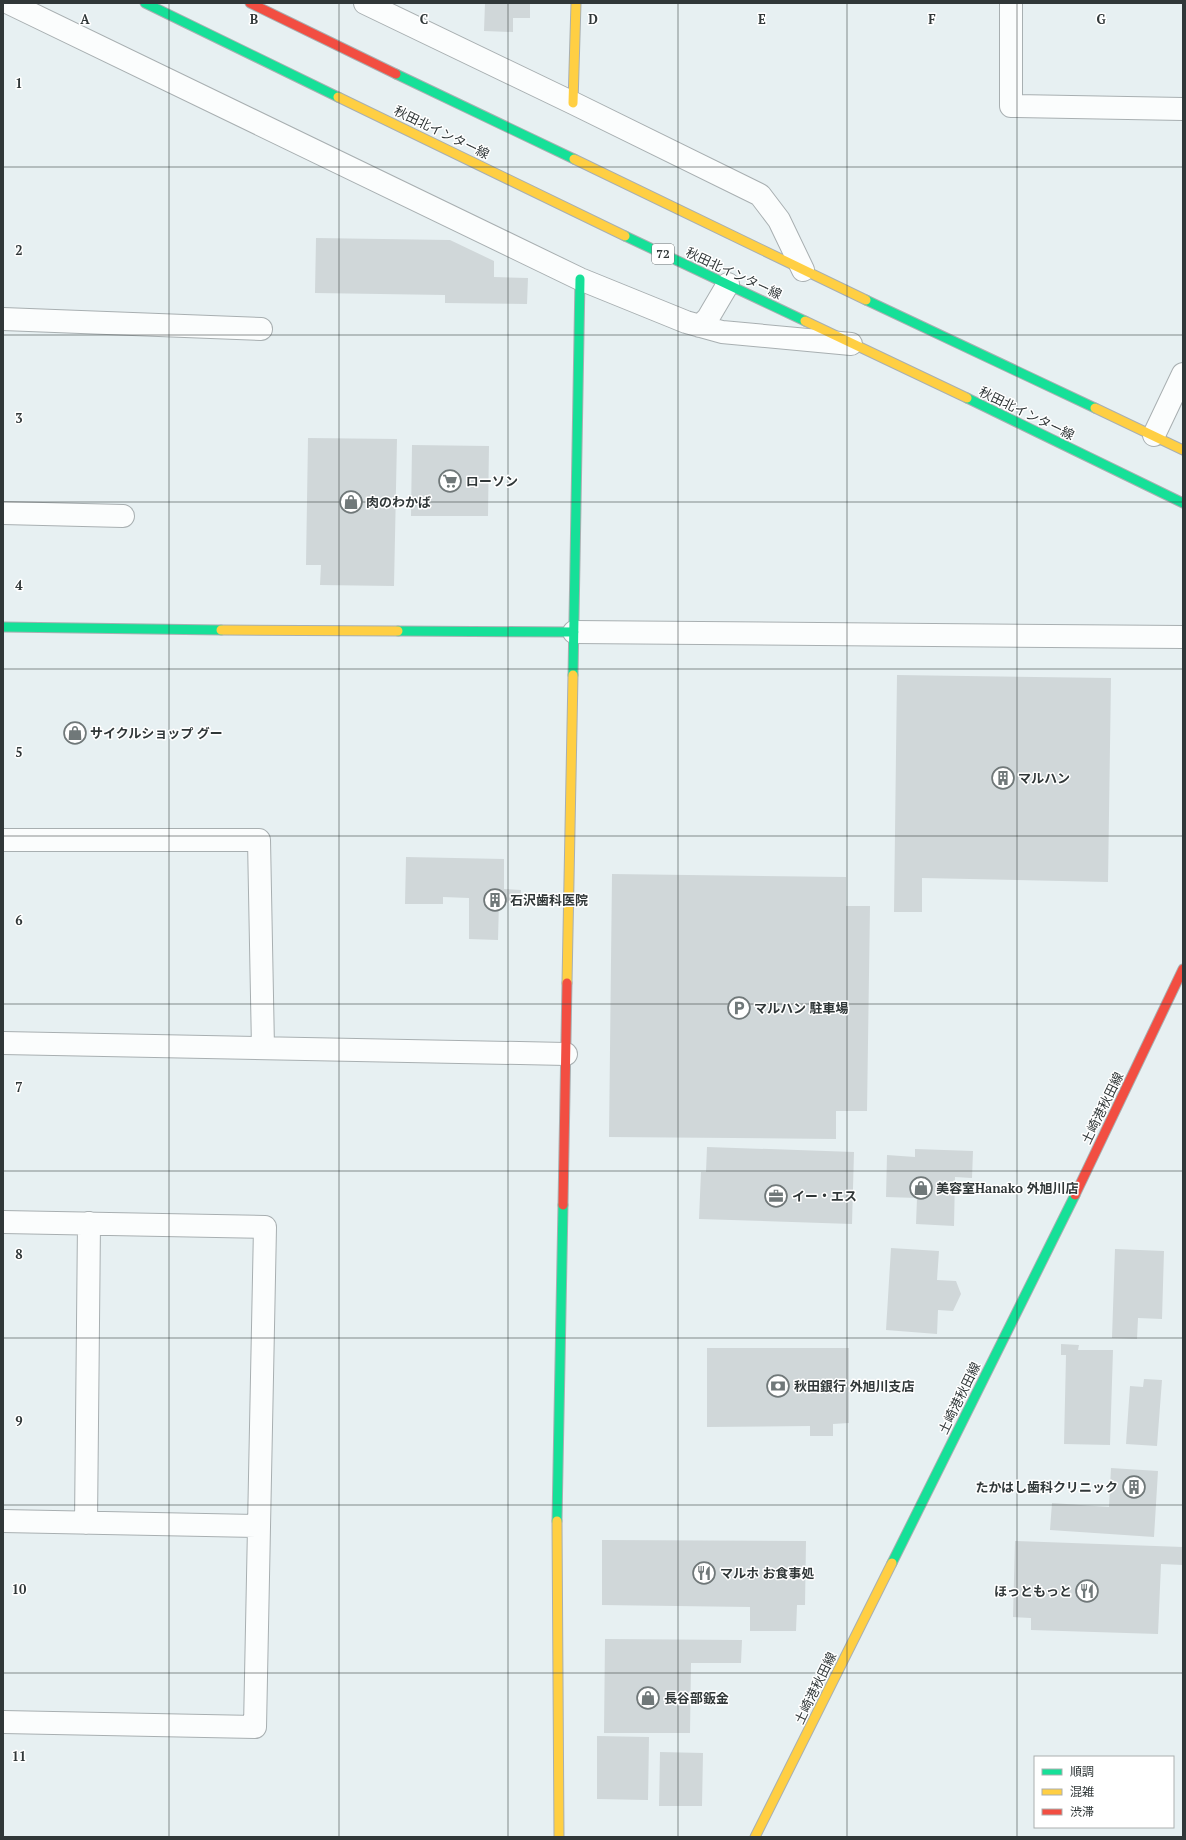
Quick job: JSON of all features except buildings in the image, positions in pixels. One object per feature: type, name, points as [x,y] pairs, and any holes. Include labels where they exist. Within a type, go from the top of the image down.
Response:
[{"type":"main road","name":"秋田北インター線","points":[[145,3],[614,231],[854,344],[1183,503]]},
{"type":"main road","points":[[250,3],[803,270],[1183,450]]},
{"type":"main road","points":[[574,103],[576,3]]},
{"type":"main road","points":[[559,1837],[558,1547],[580,279]]},
{"type":"main road","points":[[3,627],[148,630],[574,632]]},
{"type":"main road","name":"土崎港秋田線","points":[[756,1837],[1082,1181],[1183,969]]},
{"type":"street","points":[[9,3],[580,279],[700,326],[722,332],[854,344]]},
{"type":"street","points":[[1011,3],[1011,106],[1183,109]]},
{"type":"street","points":[[368,4],[574,103],[760,195],[779,220],[803,270]]},
{"type":"street","points":[[700,326],[708,318],[728,284]]},
{"type":"street","points":[[3,319],[261,329]]},
{"type":"street","points":[[1154,436],[1183,374]]},
{"type":"street","points":[[3,513],[123,516]]},
{"type":"street","points":[[574,632],[1183,637]]},
{"type":"street","points":[[3,840],[259,840],[263,1048]]},
{"type":"street","points":[[3,1043],[566,1054]]},
{"type":"street","points":[[3,1222],[265,1227],[255,1727],[3,1722]]},
{"type":"street","points":[[86,1523],[89,1223]]},
{"type":"street","points":[[3,1521],[259,1526]]},
{"type":"traffic: fast","points":[[145,3],[338,97]]},
{"type":"traffic: fast","points":[[396,74],[574,159]]},
{"type":"traffic: fast","points":[[625,236],[805,321]]},
{"type":"traffic: fast","points":[[573,675],[580,279]]},
{"type":"traffic: fast","points":[[866,300],[1095,408]]},
{"type":"traffic: fast","points":[[967,398],[1183,503]]},
{"type":"traffic: fast","points":[[3,627],[221,630]]},
{"type":"traffic: fast","points":[[398,631],[574,632]]},
{"type":"traffic: fast","points":[[892,1563],[1075,1195]]},
{"type":"traffic: fast","points":[[557,1521],[563,1205]]},
{"type":"traffic: slow","points":[[573,103],[576,3]]},
{"type":"traffic: slow","points":[[338,97],[625,236]]},
{"type":"traffic: slow","points":[[574,159],[866,300]]},
{"type":"traffic: slow","points":[[805,321],[967,398]]},
{"type":"traffic: slow","points":[[1095,408],[1183,450]]},
{"type":"traffic: slow","points":[[221,630],[398,631]]},
{"type":"traffic: slow","points":[[567,983],[573,675]]},
{"type":"traffic: slow","points":[[557,1521],[559,1837]]},
{"type":"traffic: slow","points":[[755,1837],[892,1563]]},
{"type":"traffic: jam","points":[[250,3],[396,74]]},
{"type":"traffic: jam","points":[[1075,1195],[1183,969]]},
{"type":"traffic: jam","points":[[563,1205],[567,983]]},
{"type":"place","name":"ローソン","points":[[450,481]]},
{"type":"place","name":"肉のわかば","points":[[351,502]]},
{"type":"place","name":"サイクルショップ グー","points":[[75,733]]},
{"type":"place","name":"マルハン","points":[[1003,778]]},
{"type":"place","name":"石沢歯科医院","points":[[495,900]]},
{"type":"place","name":"マルハン 駐車場","points":[[739,1008]]},
{"type":"place","name":"美容室Hanako 外旭川店","points":[[921,1188]]},
{"type":"place","name":"イー・エス","points":[[776,1196]]},
{"type":"place","name":"秋田銀行 外旭川支店","points":[[778,1386]]},
{"type":"place","name":"たかはし歯科クリニック","points":[[1134,1487]]},
{"type":"place","name":"マルホ お食事処","points":[[704,1573]]},
{"type":"place","name":"ほっともっと","points":[[1087,1591]]},
{"type":"place","name":"長谷部鈑金","points":[[648,1698]]}]
